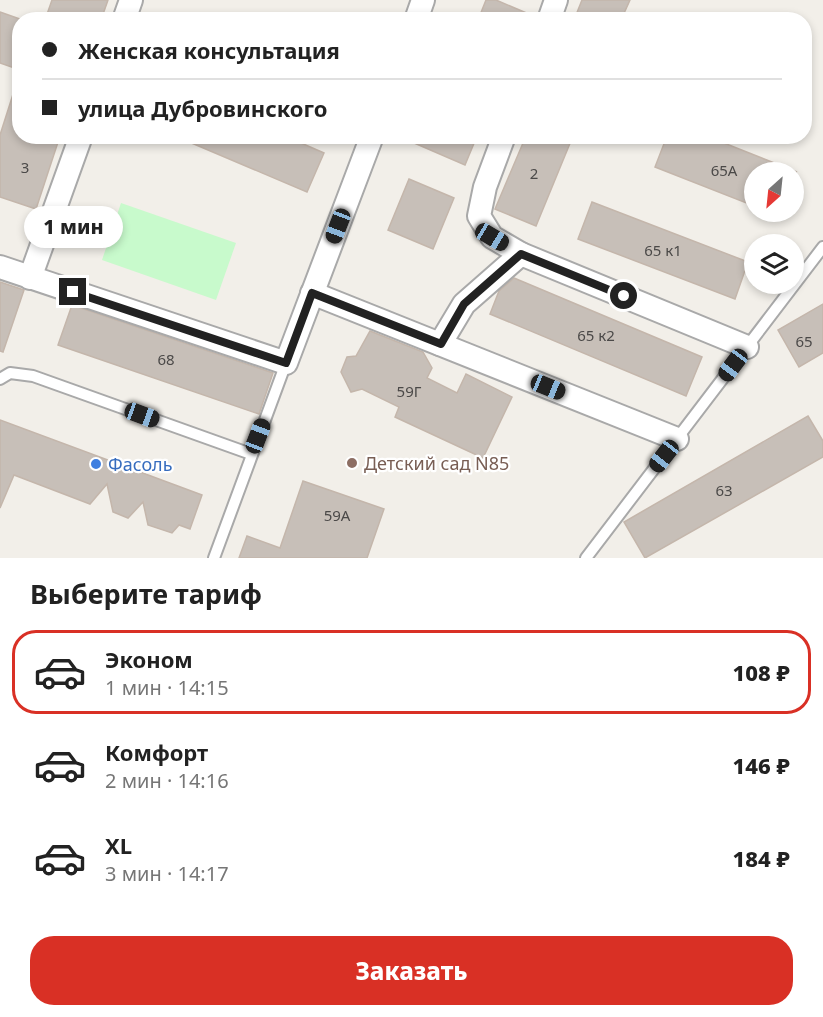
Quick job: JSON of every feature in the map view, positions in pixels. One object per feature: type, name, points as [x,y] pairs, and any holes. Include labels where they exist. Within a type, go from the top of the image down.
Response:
[{"type":"street","points":[[30,278],[78,144]]},
{"type":"street","points":[[0,267],[286,363],[369,144]]},
{"type":"street","points":[[501,144],[485,186],[479,216],[492,237],[521,254],[747,347]]},
{"type":"street","points":[[441,344],[464,304],[521,254]]},
{"type":"street","points":[[312,293],[677,439]]},
{"type":"lane","points":[[586,558],[823,247]]},
{"type":"lane","points":[[214,558],[286,363]]},
{"type":"lane","points":[[0,379],[10,373],[33,376],[251,454]]},
{"type":"green space","points":[[121,203],[236,243],[216,300],[102,260]]},
{"type":"building","points":[[52,0],[108,0],[104,12],[48,12]]},
{"type":"building","points":[[486,0],[496,0],[524,12],[481,12]]},
{"type":"building","points":[[582,0],[630,0],[625,12],[577,12]]},
{"type":"building","points":[[0,12],[12,16],[12,67],[0,63]]},
{"type":"building","points":[[12,98],[12,144],[57,144],[36,209],[0,197],[0,135]]},
{"type":"building","points":[[194,144],[303,144],[324,153],[307,192]]},
{"type":"building","points":[[416,144],[474,144],[465,165]]},
{"type":"building","points":[[523,144],[570,144],[536,226],[495,209]]},
{"type":"building","points":[[664,144],[727,144],[772,162],[744,162],[744,202],[655,167]]},
{"type":"building","points":[[409,179],[454,198],[433,249],[388,230]]},
{"type":"building","points":[[592,202],[744,260],[744,273],[735,299],[578,239]]},
{"type":"building","points":[[514,278],[702,357],[686,396],[490,314],[499,291]]},
{"type":"building","points":[[0,282],[24,290],[3,352],[0,351]]},
{"type":"building","points":[[823,304],[823,353],[799,367],[778,330]]},
{"type":"building","points":[[72,305],[273,373],[259,414],[58,345]]},
{"type":"building","points":[[370,331],[423,352],[432,368],[427,378],[457,393],[466,374],[512,397],[483,458],[395,417],[399,407],[362,389],[351,392],[341,372],[347,357],[356,356]]},
{"type":"building","points":[[808,416],[823,441],[823,457],[645,558],[624,522]]},
{"type":"building","points":[[0,420],[202,495],[190,529],[179,525],[172,533],[148,525],[143,502],[128,518],[113,512],[107,484],[90,504],[14,475],[0,508]]},
{"type":"building","points":[[303,481],[384,509],[367,558],[239,558],[247,536],[280,548]]},
{"type":"place","name":"Детский сад N85","points":[[352,463]]},
{"type":"place","name":"Фасоль","points":[[96,464]]},
{"type":"route","points":[[73,292],[286,363],[312,293],[441,344],[464,304],[521,254],[624,296]]}]
